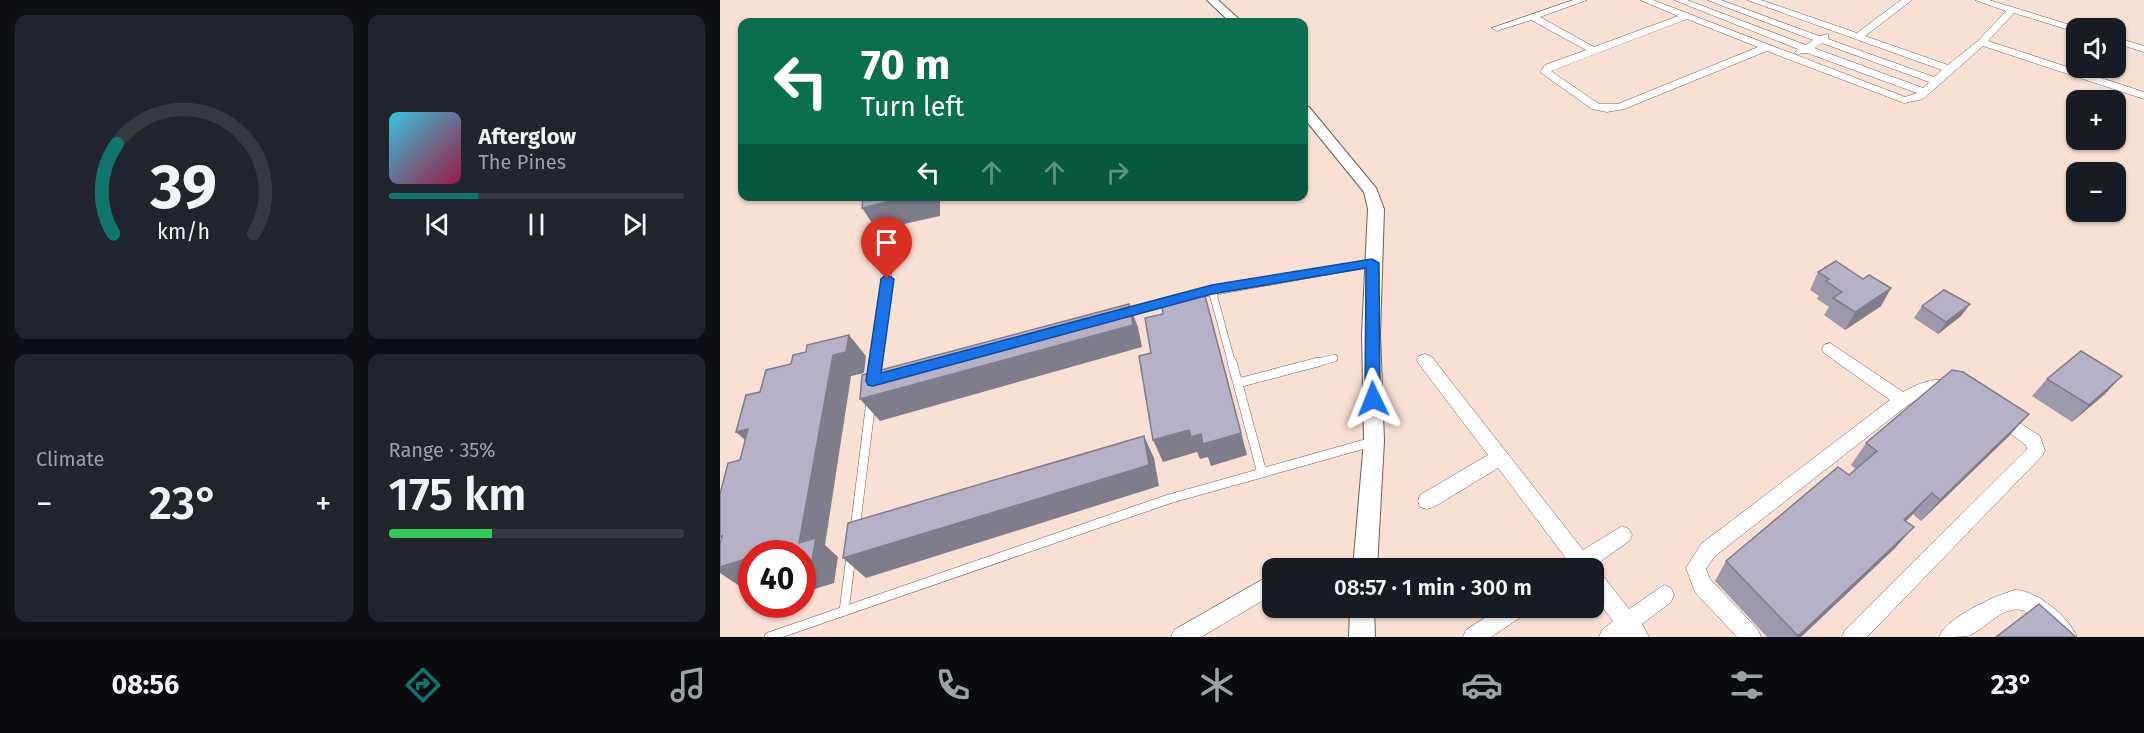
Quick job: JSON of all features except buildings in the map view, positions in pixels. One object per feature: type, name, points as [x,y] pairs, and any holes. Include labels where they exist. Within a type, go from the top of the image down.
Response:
[{"type":"street","points":[[1212,0],[1232,18]]},
{"type":"street","points":[[1497,28],[1582,0]]},
{"type":"street","points":[[1645,0],[1904,100],[1912,100],[1924,92],[1982,42],[2012,10]]},
{"type":"street","points":[[1679,0],[1924,92]]},
{"type":"street","points":[[1712,0],[1936,81]]},
{"type":"street","points":[[1698,20],[1740,0]]},
{"type":"street","points":[[1752,0],[1949,69]]},
{"type":"street","points":[[1775,8],[1788,0]]},
{"type":"street","points":[[1858,38],[1907,0]]},
{"type":"street","points":[[1980,0],[2066,26]]},
{"type":"street","points":[[1687,16],[1549,67],[1545,72],[1588,104],[1607,109],[1620,107],[1767,47]]},
{"type":"street","points":[[1532,17],[1593,50]]},
{"type":"street","points":[[1792,57],[1836,30]]},
{"type":"street","points":[[1982,42],[2144,96]]},
{"type":"street","points":[[2126,43],[2144,49]]},
{"type":"street","points":[[1308,115],[1371,191],[1376,209],[1372,263],[1371,334],[1374,441],[1366,558]]},
{"type":"street","points":[[1830,349],[1902,400]]},
{"type":"street","points":[[1425,360],[1574,558]]},
{"type":"street","points":[[1751,637],[1702,585],[1696,568],[1708,550],[1902,400],[1932,384],[1942,383],[1966,395]]},
{"type":"street","points":[[1851,637],[2037,451],[2034,441],[1985,407]]},
{"type":"street","points":[[1427,501],[1500,458]]},
{"type":"street","points":[[1596,558],[1622,535]]},
{"type":"street","points":[[1181,637],[1262,590]]},
{"type":"street","points":[[1604,595],[1633,630]]},
{"type":"street","points":[[1608,637],[1633,630],[1664,595]]},
{"type":"street","points":[[1948,637],[1982,614],[2012,601],[2025,600],[2036,607],[2067,637]]},
{"type":"street","points":[[1362,618],[1362,637]]},
{"type":"street","points":[[1473,637],[1501,618]]},
{"type":"lane","points":[[844,611],[893,238]]},
{"type":"lane","points":[[1111,317],[1212,290],[1372,263]]},
{"type":"lane","points":[[1212,290],[1262,473]]},
{"type":"lane","points":[[1238,383],[1334,358]]},
{"type":"lane","points":[[873,381],[884,378]]},
{"type":"lane","points":[[769,637],[1168,499],[1374,441]]},
{"type":"route","points":[[887,279],[873,381],[1212,290],[1372,263],[1373,399]]}]
